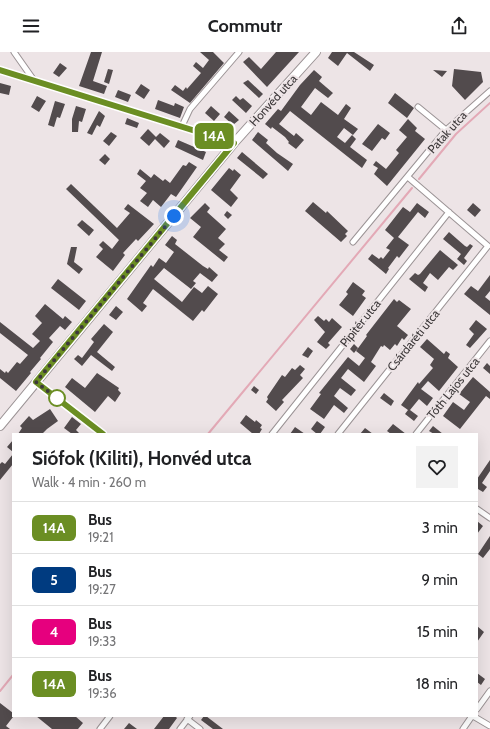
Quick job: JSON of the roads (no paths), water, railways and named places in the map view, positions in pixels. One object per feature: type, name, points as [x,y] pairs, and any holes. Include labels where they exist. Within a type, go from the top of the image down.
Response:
[{"type":"main road","name":"Honvéd utca","points":[[0,426],[234,143],[316,52]]},
{"type":"street","points":[[14,52],[33,79]]},
{"type":"street","points":[[182,126],[190,109],[239,52]]},
{"type":"street","points":[[0,70],[33,79],[234,143]]},
{"type":"street","name":"Patak utca","points":[[353,242],[408,178],[446,130],[490,92]]},
{"type":"street","points":[[418,107],[446,130]]},
{"type":"street","points":[[408,178],[489,246]]},
{"type":"street","name":"Pipitér utca","points":[[273,433],[449,212]]},
{"type":"street","name":"Csárdaréti utca","points":[[339,433],[489,246]]},
{"type":"street","name":"Tóth Lajos utca","points":[[417,433],[490,341]]},
{"type":"street","points":[[36,382],[101,433]]},
{"type":"street","points":[[478,510],[490,518]]},
{"type":"street","points":[[478,708],[490,691]]},
{"type":"street","points":[[100,729],[109,717]]},
{"type":"street","points":[[463,729],[472,717]]},
{"type":"street","points":[[475,717],[490,726]]},
{"type":"street","points":[[180,729],[189,718],[200,729]]},
{"type":"waterway","points":[[419,179],[456,134],[490,103]]},
{"type":"waterway","points":[[209,433],[412,188]]},
{"type":"waterway","points":[[0,691],[12,676]]}]
